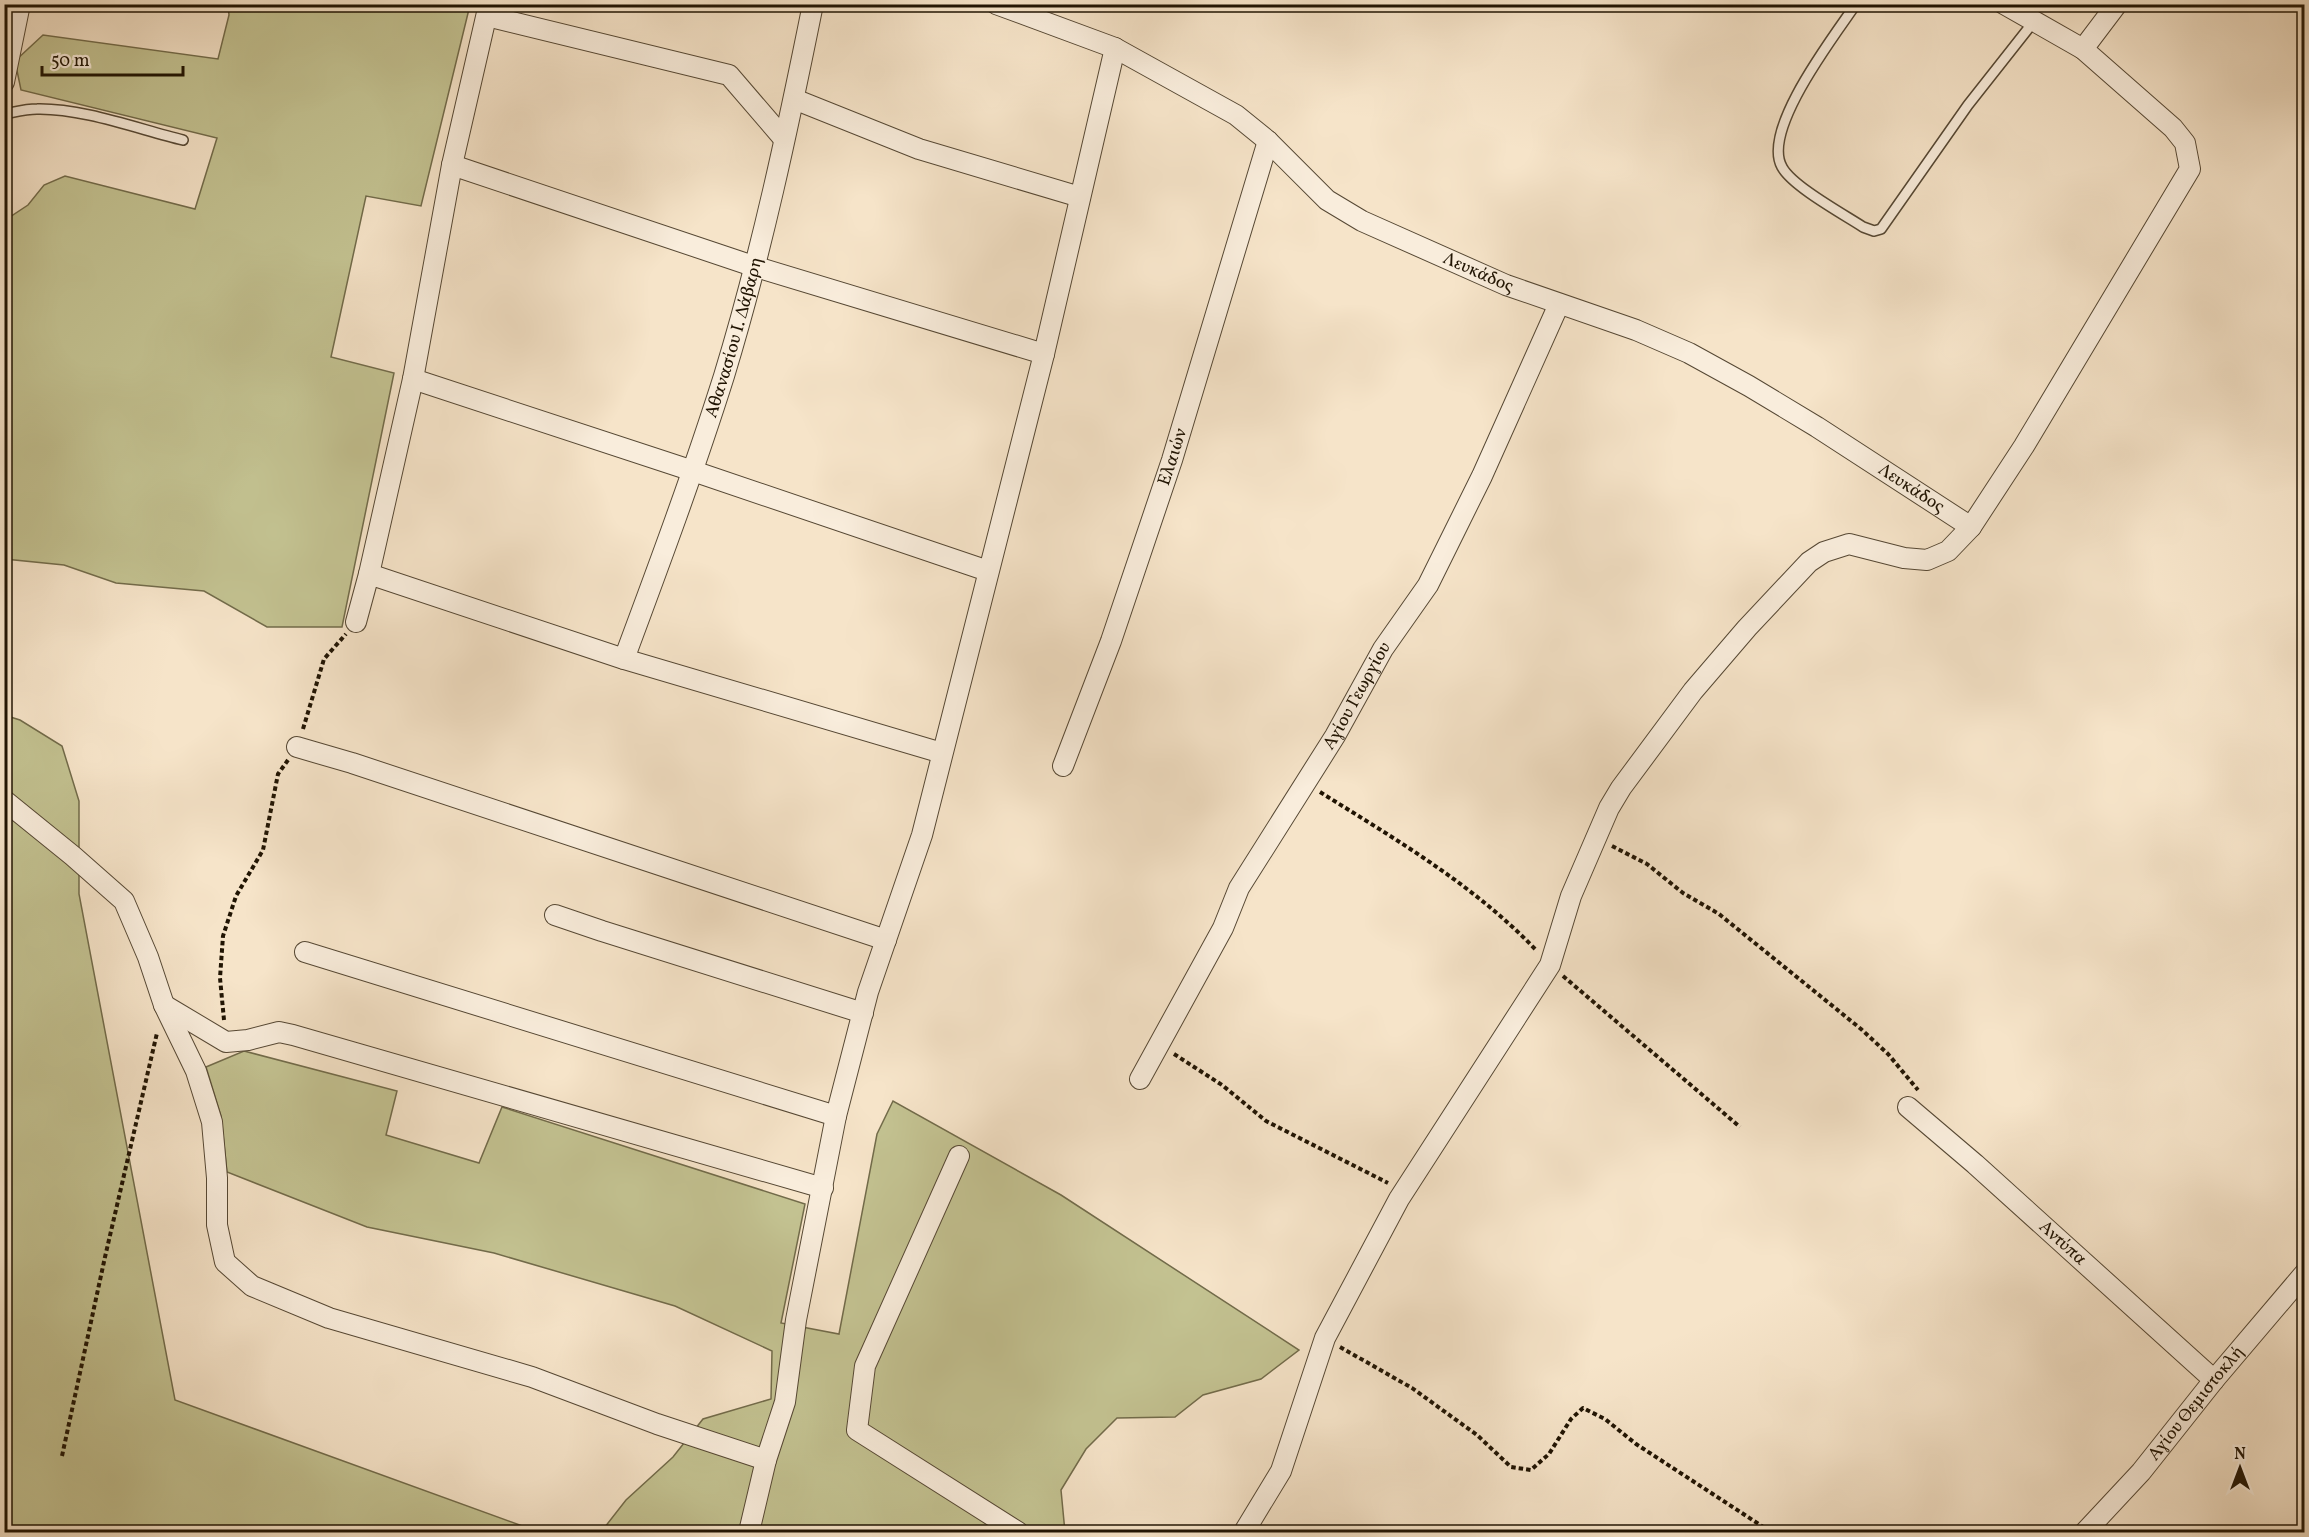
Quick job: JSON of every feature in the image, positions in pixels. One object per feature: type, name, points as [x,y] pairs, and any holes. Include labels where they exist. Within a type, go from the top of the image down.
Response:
[{"type":"street","points":[[4,82],[20,4]]},
{"type":"street","name":"Αθανασίου Ι. Δάβαρη","points":[[624,659],[693,471],[725,374],[794,99],[813,4]]},
{"type":"street","name":"Λευκάδος","points":[[996,4],[1115,48],[1236,115],[1268,141],[1327,200],[1362,221],[1506,285],[1636,330],[1689,353],[1817,427],[1971,527]]},
{"type":"street","points":[[1244,1533],[1281,1471],[1325,1338],[1404,1192],[1550,965],[1571,896],[1609,808],[1621,788],[1693,691],[1747,628],[1809,562],[1824,552],[1849,544],[1904,558],[1928,560],[1948,551],[1971,527],[2024,446],[2190,169],[2185,143],[2174,128],[2083,49],[2004,4]]},
{"type":"street","points":[[2083,49],[2117,4]]},
{"type":"street","points":[[356,622],[413,379],[452,165],[488,10],[729,75],[784,139]]},
{"type":"street","points":[[749,1533],[766,1460],[785,1401],[795,1320],[836,1116],[863,1013],[922,835],[1044,354],[1115,48]]},
{"type":"street","points":[[794,99],[919,149],[1080,197]]},
{"type":"street","name":"Ελαιών","points":[[1063,766],[1111,641],[1172,460],[1268,141]]},
{"type":"street","points":[[452,165],[753,266],[1044,354]]},
{"type":"street","name":"Αγίου Γεωργίου","points":[[1140,1079],[1223,928],[1239,888],[1335,736],[1383,649],[1428,585],[1482,476],[1559,304]]},
{"type":"street","points":[[413,379],[693,471],[988,572]]},
{"type":"street","points":[[369,574],[624,659],[942,753]]},
{"type":"street","points":[[297,747],[352,763],[886,940]]},
{"type":"street","points":[[4,800],[124,901],[148,957],[164,1005],[196,1071],[212,1122],[217,1178],[217,1225],[225,1262],[252,1286],[329,1318],[532,1377],[657,1424],[766,1460]]},
{"type":"street","points":[[555,915],[863,1013]]},
{"type":"street","points":[[305,952],[836,1116]]},
{"type":"street","points":[[164,1005],[226,1042],[248,1040],[279,1032],[293,1035],[823,1188]]},
{"type":"street","name":"Αντύπα","points":[[1914,1100],[1976,1164],[2214,1380]]},
{"type":"street","points":[[959,1156],[865,1366],[857,1430],[1018,1533]]},
{"type":"street","name":"Αγίου Θεμιστοκλή","points":[[2085,1533],[2141,1472],[2214,1380],[2304,1274]]},
{"type":"lane","points":[[1856,4],[1798,88],[1781,133],[1779,149],[1781,166],[1795,181],[1863,227],[1874,231],[1881,229],[1968,105],[2035,20]]},
{"type":"lane","points":[[4,114],[33,109],[75,112],[183,140]]},
{"type":"path","points":[[226,1042],[220,978],[223,936],[236,896],[263,850],[279,774],[297,747],[324,659],[356,622]]},
{"type":"path","points":[[1306,783],[1448,874],[1514,928],[1550,965],[1740,1127]]},
{"type":"path","points":[[1597,838],[1647,864],[1683,893],[1719,914],[1861,1029],[1888,1054],[1914,1100]]},
{"type":"path","points":[[62,1456],[105,1257],[164,1005]]},
{"type":"path","points":[[1159,1044],[1222,1085],[1266,1121],[1404,1192]]},
{"type":"path","points":[[1325,1338],[1412,1388],[1477,1436],[1511,1467],[1531,1470],[1548,1454],[1571,1419],[1583,1408],[1605,1419],[1636,1444],[1771,1533]]},
{"type":"shaded area","points":[[228,5],[470,5],[421,206],[366,196],[331,357],[394,373],[342,627],[267,627],[204,591],[116,583],[64,565],[5,559],[4,221],[28,205],[44,185],[65,176],[195,209],[217,138],[21,90],[15,61],[43,35],[218,59],[229,15]]},
{"type":"shaded area","points":[[4,715],[20,720],[62,746],[79,801],[79,894],[175,1400],[539,1532],[5,1532]]},
{"type":"shaded area","points":[[244,1051],[397,1091],[386,1135],[479,1163],[502,1107],[805,1204],[781,1323],[839,1334],[877,1134],[893,1101],[1061,1195],[1299,1350],[1261,1379],[1203,1395],[1175,1417],[1117,1418],[1086,1449],[1061,1490],[1065,1532],[601,1532],[626,1500],[673,1457],[703,1419],[771,1399],[772,1351],[675,1306],[494,1253],[367,1227],[227,1172],[221,1116],[206,1067]]}]
